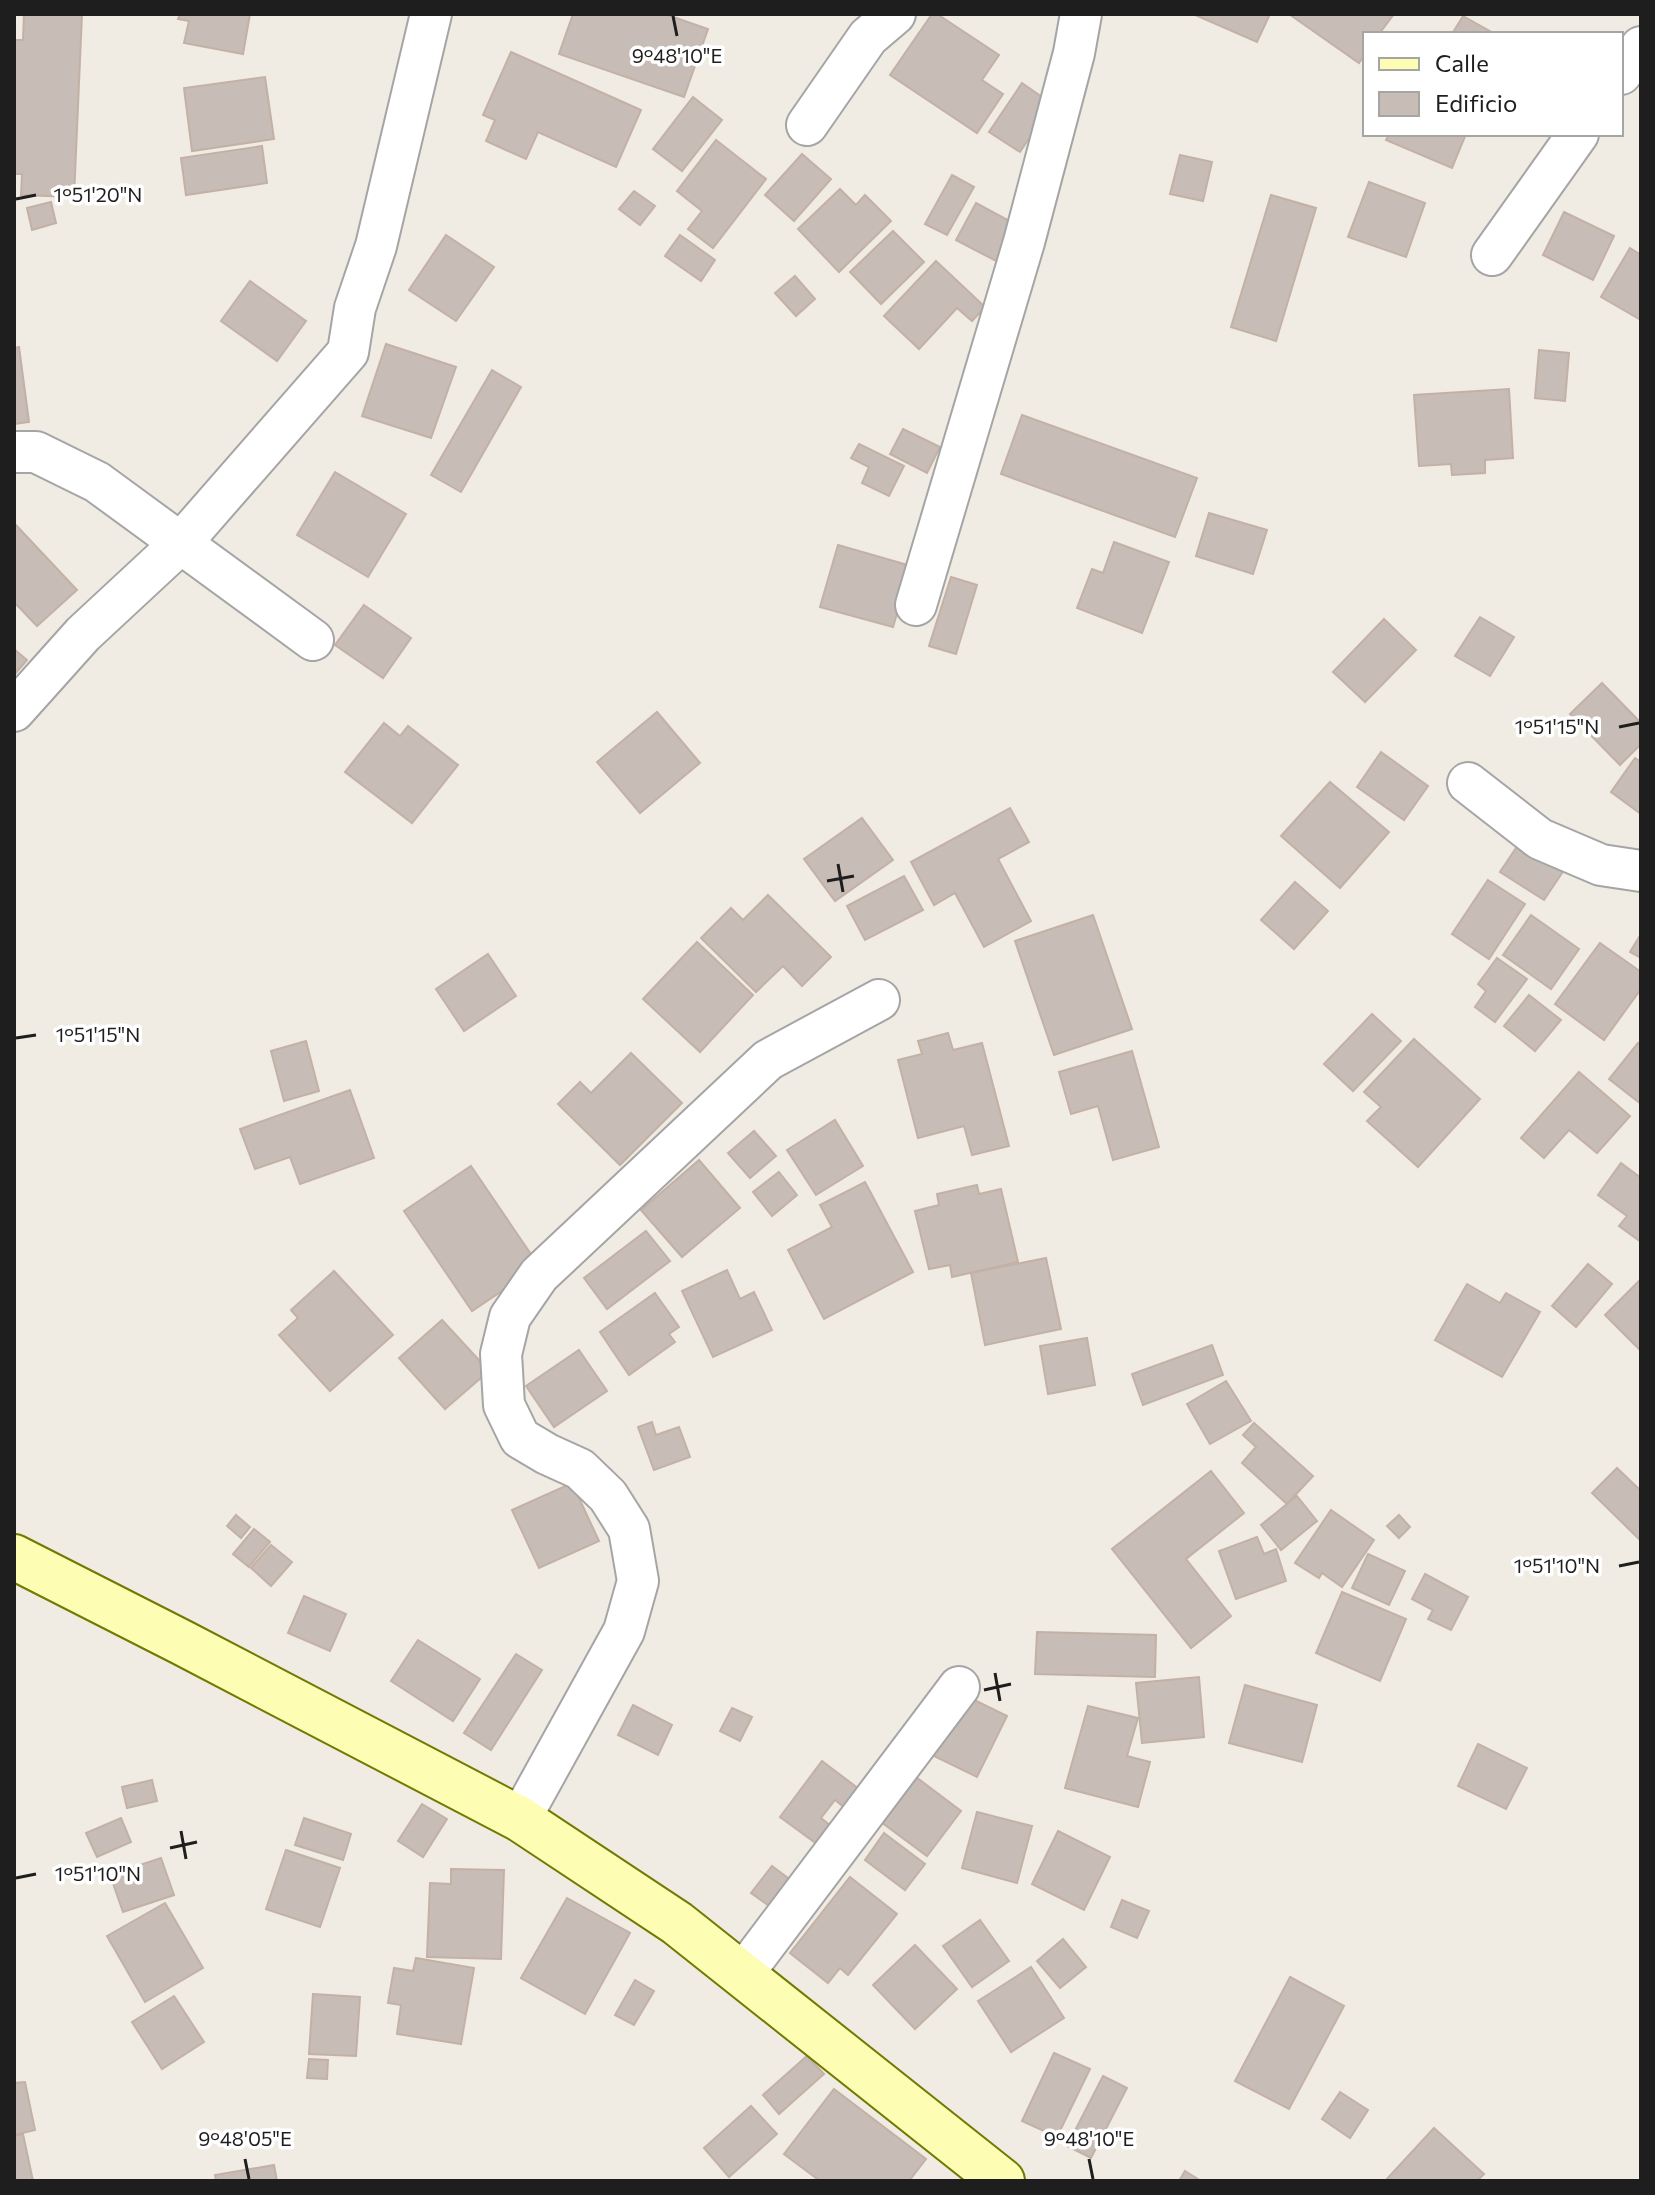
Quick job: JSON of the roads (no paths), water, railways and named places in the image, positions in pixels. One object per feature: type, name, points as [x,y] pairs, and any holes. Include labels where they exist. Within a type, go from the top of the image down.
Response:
[{"type":"street","points":[[14,711],[83,634],[181,543],[348,352],[355,308],[376,246],[431,14]]},
{"type":"street","points":[[807,125],[868,37],[895,14]]},
{"type":"street","points":[[916,605],[1024,242],[1074,53],[1081,14]]},
{"type":"street","points":[[1623,71],[1641,47]]},
{"type":"street","points":[[1492,255],[1577,136]]},
{"type":"street","points":[[14,452],[36,452],[97,482],[313,640]]},
{"type":"street","points":[[1468,783],[1540,839],[1601,865],[1641,871]]},
{"type":"street","points":[[520,1819],[624,1631],[638,1581],[629,1529],[608,1496],[580,1469],[520,1438],[504,1405],[501,1354],[510,1317],[539,1275],[768,1060],[879,1000]]},
{"type":"street","points":[[14,1557],[520,1819],[677,1923],[1002,2181]]},
{"type":"street","points":[[742,1975],[959,1687]]}]
